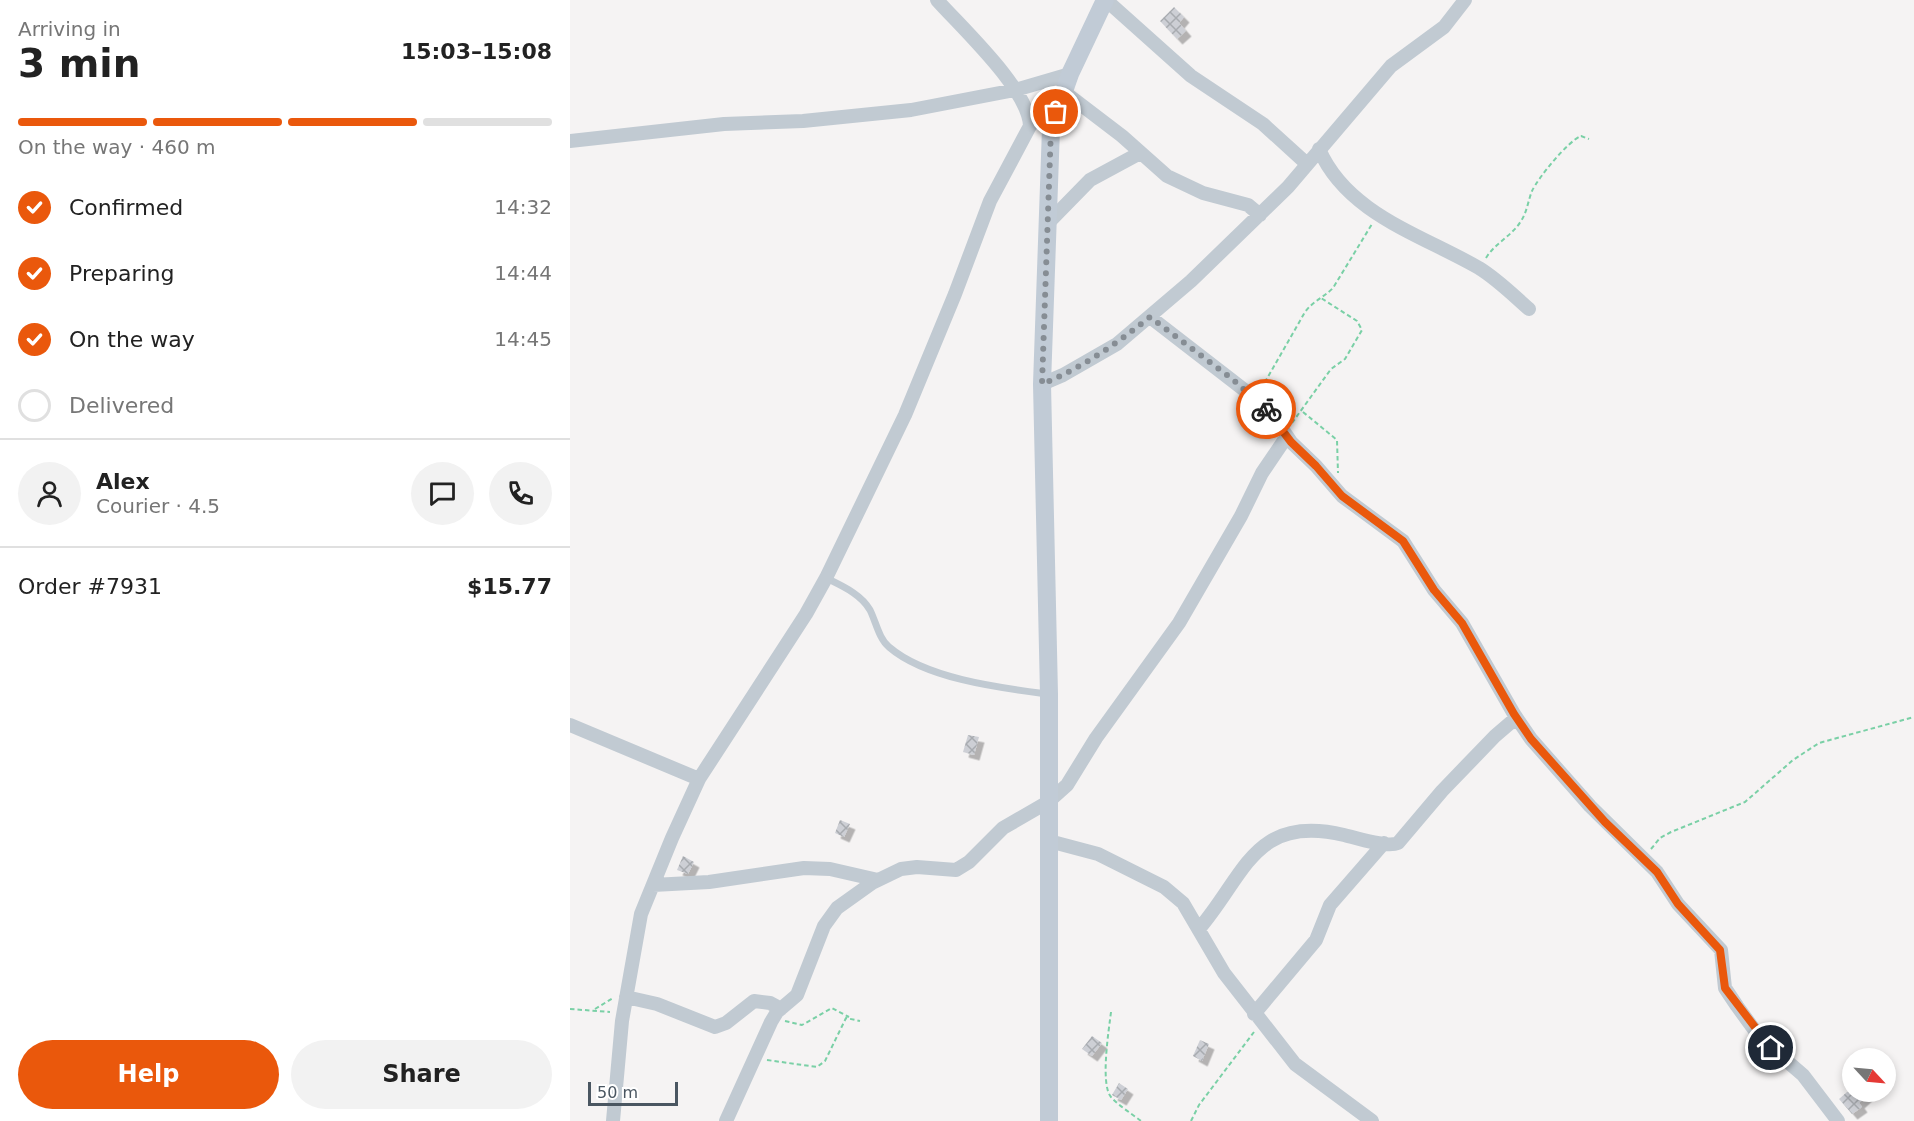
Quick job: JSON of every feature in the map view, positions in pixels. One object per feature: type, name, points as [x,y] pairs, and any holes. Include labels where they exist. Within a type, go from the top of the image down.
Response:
[{"type":"street","points":[[937,0],[1015,90],[1028,113],[1030,126]]},
{"type":"street","points":[[1049,1121],[1049,694],[1042,384],[1051,128],[1065,87],[1106,0],[1191,76],[1263,124],[1307,164]]},
{"type":"street","points":[[1042,384],[1117,344],[1150,317],[1260,215],[1391,66],[1443,27],[1465,0]]},
{"type":"street","points":[[613,1121],[622,1021],[641,914],[699,778],[826,578],[905,415],[955,294],[990,201],[1030,126],[1041,111],[1065,87]]},
{"type":"street","points":[[570,141],[724,124],[910,110],[1015,90],[1065,87],[1167,176],[1203,193],[1248,205],[1260,215]]},
{"type":"street","points":[[1319,149],[1326,164],[1347,192],[1378,214],[1480,268],[1529,309]]},
{"type":"street","points":[[1047,224],[1090,180],[1140,153]]},
{"type":"street","points":[[1150,317],[1256,399],[1272,414],[1286,434],[1337,491],[1403,541],[1429,583],[1462,623],[1516,718],[1584,800],[1657,872],[1678,904],[1720,950],[1725,988],[1737,1006],[1761,1039],[1803,1075],[1838,1121]]},
{"type":"street","points":[[727,1121],[754,1059],[778,1012],[797,995],[824,926],[837,908],[878,880],[902,869],[917,867],[956,870],[969,862],[1003,828],[1048,801],[1067,785],[1096,738],[1179,623],[1286,434]]},
{"type":"street","points":[[1199,928],[1217,908],[1242,866],[1263,845],[1284,834],[1308,831],[1334,833],[1393,845],[1398,843],[1442,791],[1495,736],[1516,718]]},
{"type":"street","points":[[570,725],[699,778]]},
{"type":"street","points":[[1048,841],[1098,854],[1164,887],[1183,903],[1224,973],[1295,1064],[1372,1121]]},
{"type":"street","points":[[1257,1018],[1316,940],[1330,905],[1384,843]]},
{"type":"street","points":[[653,885],[709,882],[804,868],[830,869],[878,880]]},
{"type":"street","points":[[627,992],[714,1027],[726,1023],[754,1001],[770,1003],[778,1012]]},
{"type":"lane","points":[[826,578],[850,590],[869,608],[888,646],[912,661],[979,683],[1049,694]]},
{"type":"path","points":[[1480,268],[1498,242],[1521,220],[1533,189],[1555,161],[1575,138],[1581,136],[1589,140]]},
{"type":"path","points":[[1256,399],[1305,312],[1314,301],[1332,288],[1378,214]]},
{"type":"path","points":[[1286,434],[1331,369],[1345,359],[1362,330],[1357,321],[1321,298]]},
{"type":"path","points":[[1302,411],[1337,440],[1337,491]]},
{"type":"path","points":[[1646,860],[1660,838],[1745,802],[1792,760],[1819,743],[1914,717]]},
{"type":"path","points":[[594,1010],[627,992]]},
{"type":"path","points":[[778,1012],[802,1025],[832,1008],[860,1021]]},
{"type":"path","points":[[570,1009],[607,1011],[622,1021]]},
{"type":"path","points":[[1111,1012],[1107,1041],[1107,1089],[1111,1097],[1141,1121]]},
{"type":"path","points":[[754,1059],[818,1067],[825,1061],[841,1026],[849,1017]]},
{"type":"path","points":[[1191,1121],[1198,1105],[1257,1018]]},
{"type":"building","points":[[1174,7],[1184,17],[1179,23],[1186,31],[1177,39],[1160,21]]},
{"type":"building","points":[[968,735],[979,737],[974,755],[963,752]]},
{"type":"building","points":[[840,820],[850,824],[844,837],[835,833]]},
{"type":"building","points":[[683,856],[694,862],[688,874],[677,870]]},
{"type":"building","points":[[1092,1036],[1102,1043],[1092,1056],[1082,1049]]},
{"type":"building","points":[[1200,1040],[1209,1044],[1202,1061],[1193,1056]]},
{"type":"building","points":[[1119,1083],[1128,1089],[1121,1100],[1112,1095]]},
{"type":"building","points":[[1842,1096],[1842,1102],[1860,1102],[1862,1107],[1852,1114],[1839,1099]]},
{"type":"way so far","points":[[1056,112],[1051,128],[1042,384],[1063,375],[1117,344],[1150,317],[1231,378],[1266,409]]},
{"type":"route","points":[[1266,409],[1282,427],[1291,442],[1342,496],[1403,541],[1434,590],[1462,623],[1514,714],[1531,739],[1605,822],[1657,872],[1678,904],[1720,950],[1725,988],[1761,1039],[1771,1048]]}]
